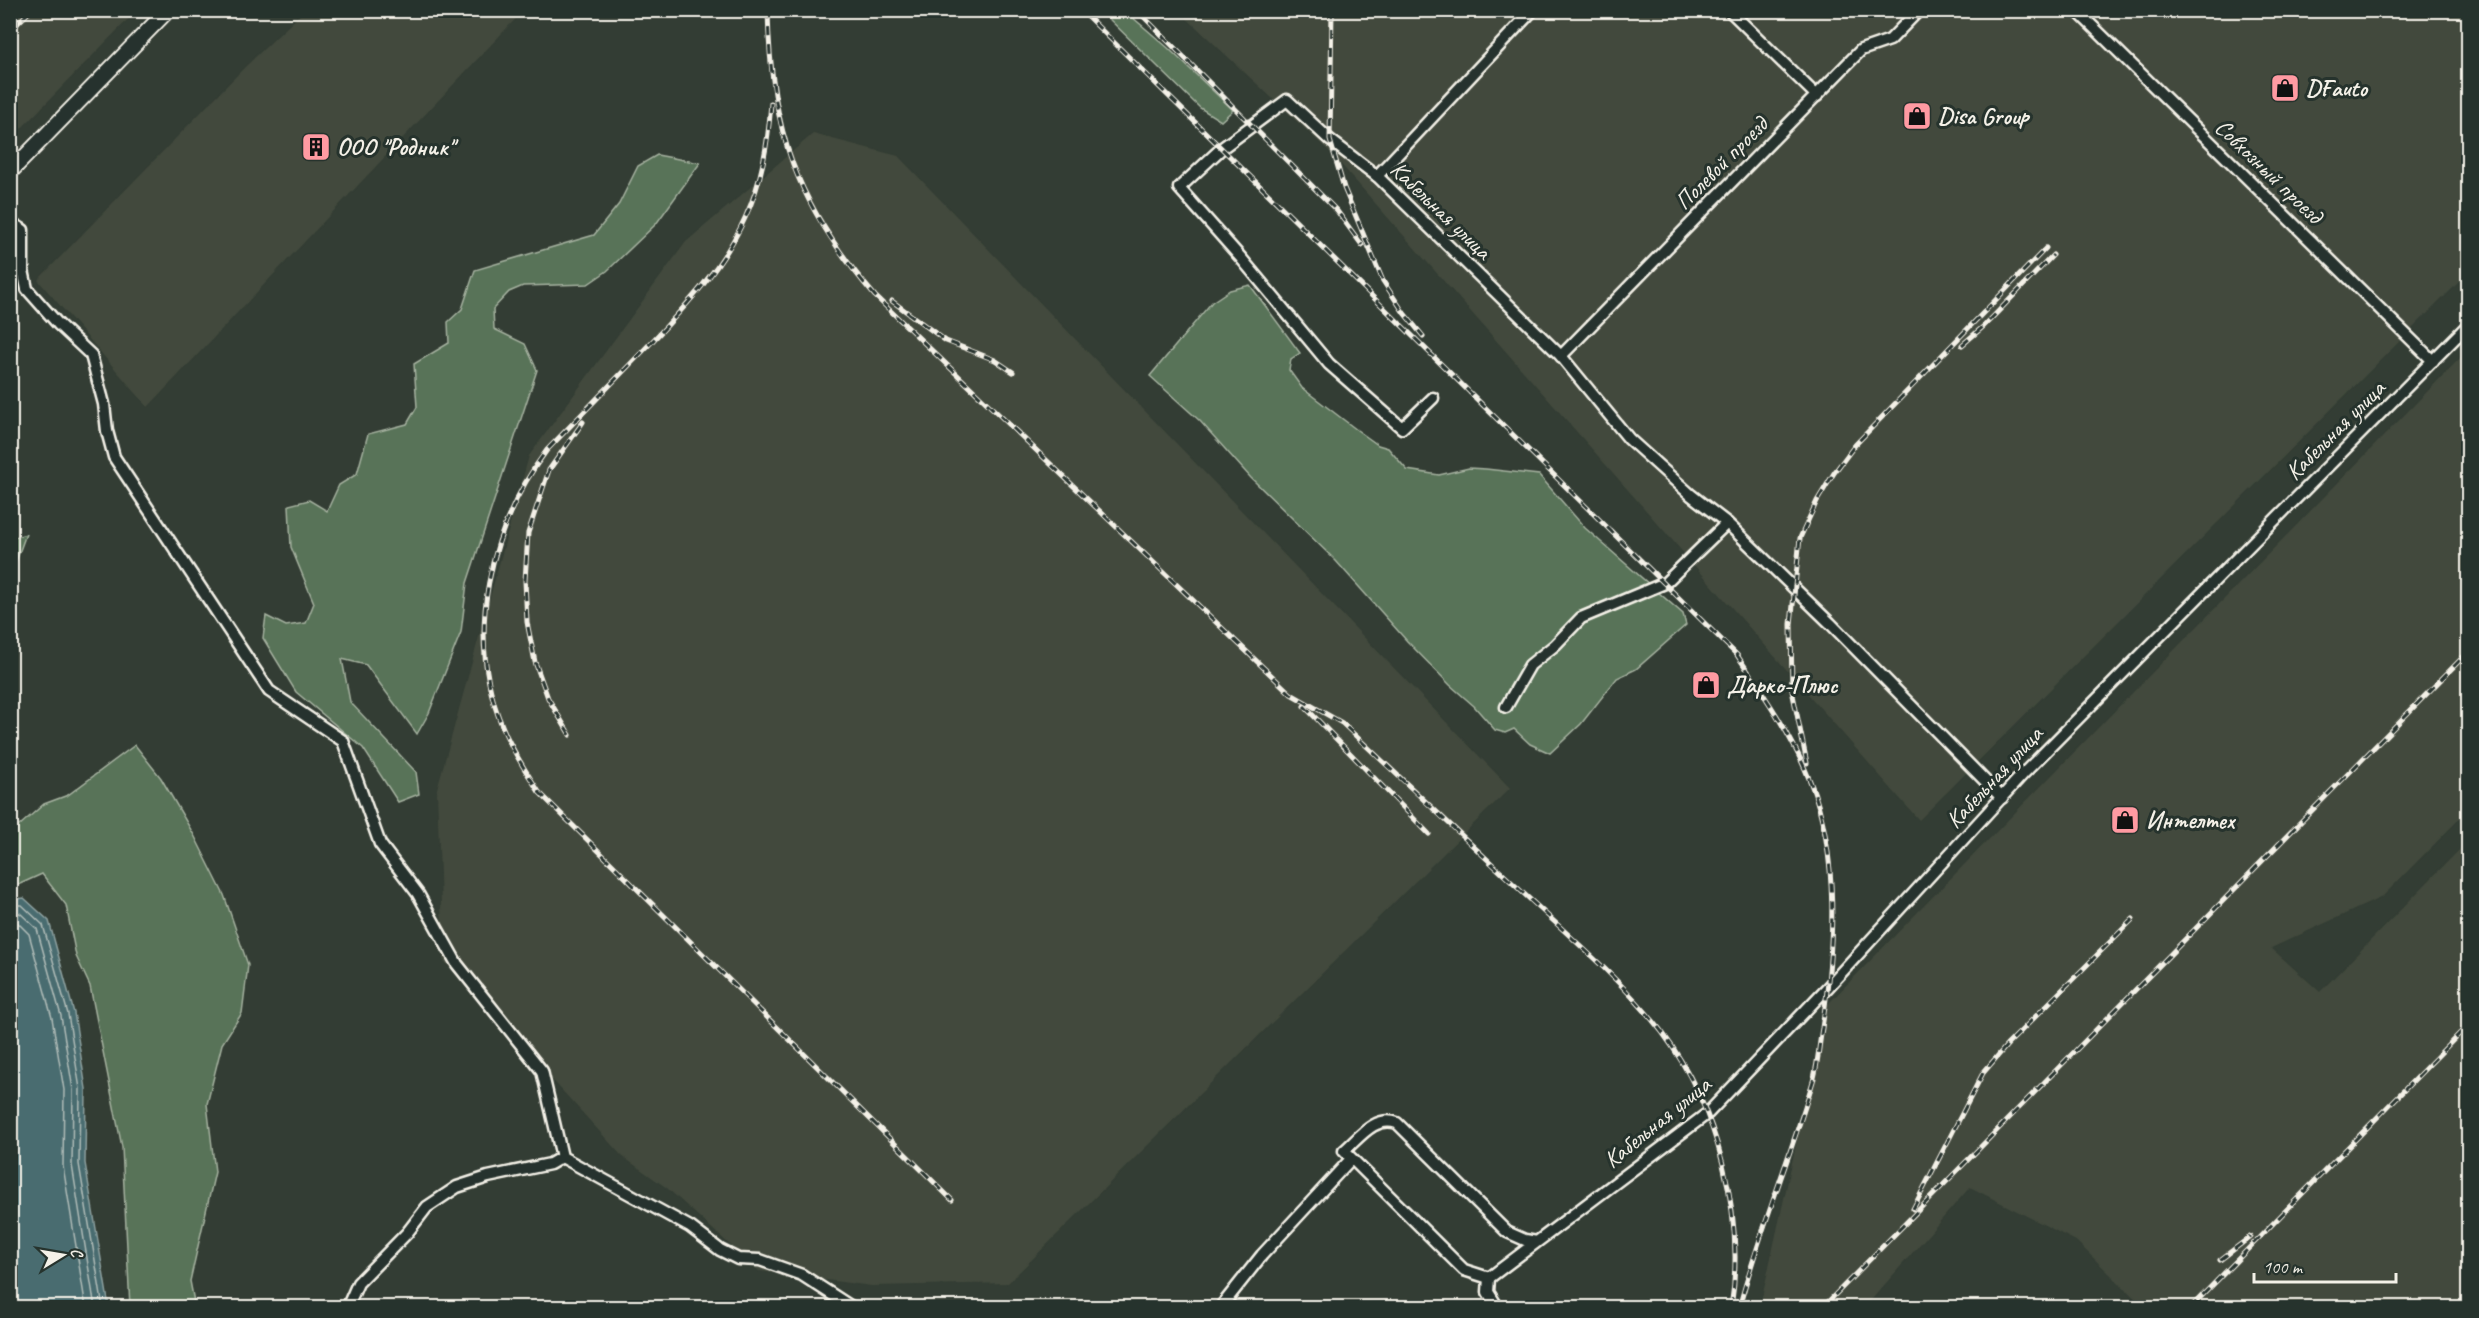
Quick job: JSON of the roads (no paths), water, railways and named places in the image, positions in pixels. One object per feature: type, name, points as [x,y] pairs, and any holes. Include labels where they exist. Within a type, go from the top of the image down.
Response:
[{"type":"street","points":[[10,172],[168,10]]},
{"type":"street","points":[[1377,176],[1533,10]]},
{"type":"street","points":[[1729,10],[1817,96]]},
{"type":"street","name":"Полевой проезд","points":[[1561,356],[1861,50],[1890,40],[1918,10]]},
{"type":"street","name":"Совхозный проезд","points":[[2076,10],[2433,361]]},
{"type":"street","name":"Кабельная улица","points":[[1433,398],[1402,428],[1329,364],[1179,188],[1222,148],[1287,100],[1330,140],[1377,176],[1561,356],[1629,439],[1691,495],[1727,523],[1830,623],[2002,798]]},
{"type":"street","points":[[10,222],[23,230],[23,270],[27,289],[58,324],[91,355],[114,457],[269,691],[343,741],[380,844],[418,894],[457,964],[542,1071],[562,1157],[690,1227],[738,1259],[760,1260],[802,1275],[853,1308]]},
{"type":"street","name":"Кабельная улица","points":[[1489,1278],[1707,1113],[1828,987],[2002,798],[2469,325]]},
{"type":"street","points":[[1506,707],[1530,665],[1555,645],[1581,618],[1665,583],[1727,523]]},
{"type":"street","points":[[1498,1308],[1488,1292],[1489,1278],[1464,1270],[1344,1151],[1374,1124],[1394,1121],[1507,1232],[1525,1240],[1537,1242]]},
{"type":"street","points":[[347,1308],[358,1283],[406,1233],[427,1207],[457,1187],[488,1177],[550,1164],[562,1157]]},
{"type":"street","points":[[1220,1308],[1262,1255],[1351,1159]]},
{"type":"water","points":[[24,898],[49,921],[74,1013],[86,1089],[85,1163],[109,1307],[11,1307],[10,900]]},
{"type":"railway","points":[[10,31],[31,10]]},
{"type":"railway","points":[[768,10],[775,93],[782,130],[793,164],[807,197],[826,230],[848,263],[875,296],[1291,694],[1342,723],[1612,976],[1662,1032],[1698,1093],[1723,1163],[1734,1236],[1735,1273],[1731,1308]]},
{"type":"railway","points":[[1081,10],[1737,655],[1795,748],[1820,810],[1830,872],[1831,935],[1826,998],[1814,1078],[1756,1250],[1739,1308]]},
{"type":"railway","points":[[1137,10],[1337,211],[1362,245]]},
{"type":"railway","points":[[1332,10],[1330,140],[1344,188],[1383,281],[1404,313],[1423,336]]},
{"type":"railway","points":[[771,103],[766,147],[756,190],[745,218],[724,255],[700,289],[672,320],[547,450],[527,480],[510,513],[497,548],[484,620],[485,657],[491,693],[503,728],[539,792],[952,1200]]},
{"type":"railway","points":[[1807,763],[1792,690],[1791,624],[1800,538],[1817,501],[1855,445],[2046,248]]},
{"type":"railway","points":[[1962,345],[1984,326],[2053,255]]},
{"type":"railway","points":[[892,301],[946,341],[995,360],[1013,372]]},
{"type":"railway","points":[[570,735],[548,698],[535,662],[527,622],[525,581],[528,533],[549,470],[583,422]]},
{"type":"railway","points":[[1822,1308],[2468,652]]},
{"type":"railway","points":[[1304,706],[1429,834]]},
{"type":"railway","points":[[1913,1209],[1983,1073],[2008,1044],[2133,919]]},
{"type":"railway","points":[[2190,1308],[2468,1025]]},
{"type":"railway","points":[[2220,1260],[2250,1237]]},
{"type":"place","name":"DFauto","points":[[2285,88]]},
{"type":"place","name":"Disa Group","points":[[1917,116]]},
{"type":"place","name":"ООО \"Родник\"","points":[[316,147]]},
{"type":"place","name":"Дарко-Плюс","points":[[1706,685]]},
{"type":"place","name":"Интелтех","points":[[2125,820]]}]
